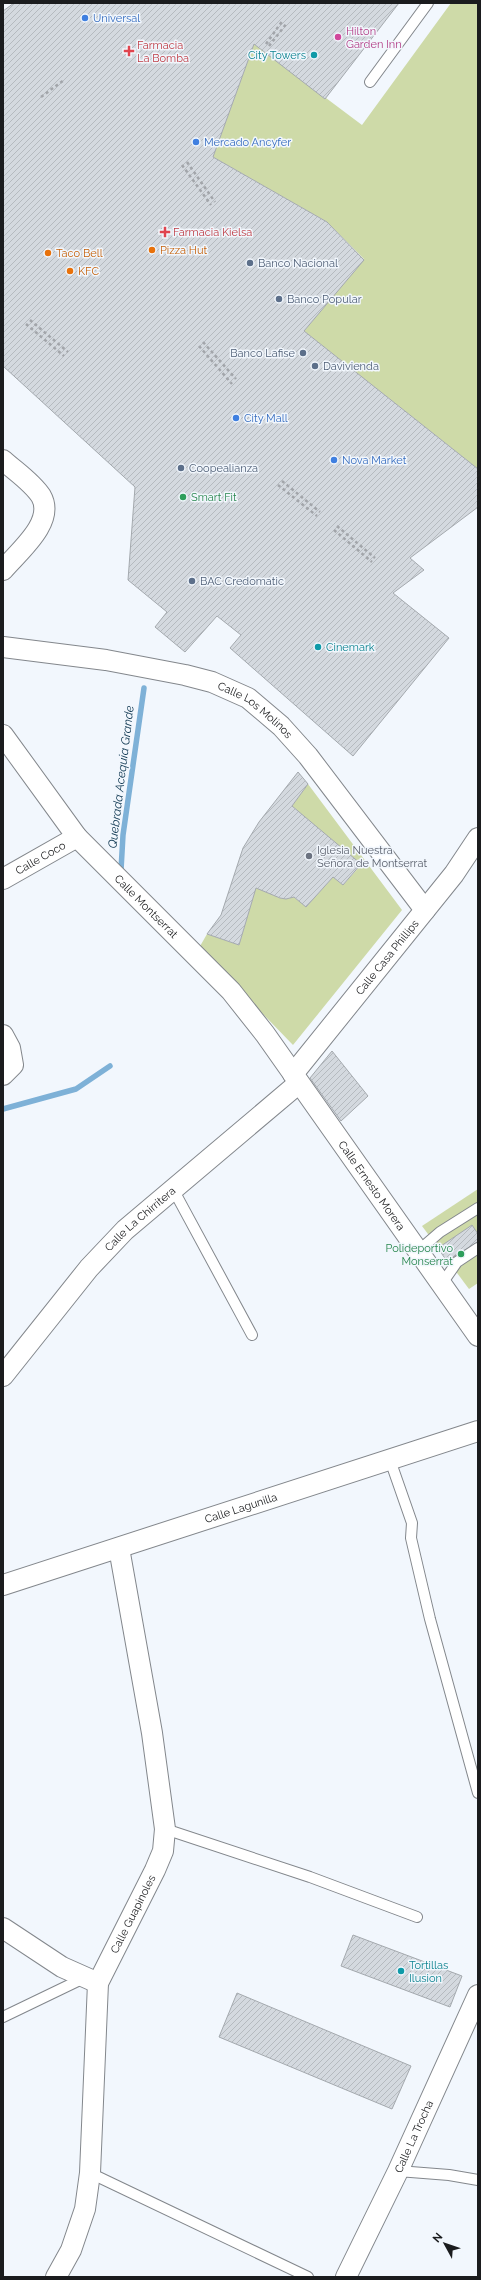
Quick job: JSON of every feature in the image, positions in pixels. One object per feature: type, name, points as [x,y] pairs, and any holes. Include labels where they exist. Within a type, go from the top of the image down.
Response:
[{"type":"street","points":[[3,460],[34,488],[44,504],[44,518],[38,529],[3,570]]},
{"type":"street","name":"Calle Los Molinos","points":[[3,647],[106,660],[185,675],[212,682],[248,698],[281,726],[308,756],[425,910]]},
{"type":"street","name":"Calle Montserrat","points":[[3,735],[78,836],[231,991],[265,1034],[296,1078]]},
{"type":"street","name":"Calle Coco","points":[[3,879],[78,836]]},
{"type":"street","name":"Calle Casa Phillips","points":[[296,1078],[454,874],[478,838]]},
{"type":"street","points":[[3,1035],[10,1048],[13,1065],[3,1075]]},
{"type":"street","name":"Calle La Chirritera","points":[[3,1376],[104,1251],[173,1189],[256,1122],[296,1078]]},
{"type":"street","name":"Calle Ernesto Morera","points":[[296,1078],[478,1336]]},
{"type":"street","name":"Calle Lagunilla","points":[[3,1585],[478,1431]]},
{"type":"street","name":"Calle Guapinoles","points":[[56,2277],[71,2250],[85,2209],[90,2173],[92,1980],[155,1870],[163,1851],[165,1829],[152,1733],[119,1548]]},
{"type":"street","points":[[3,1928],[62,1967],[92,1980]]},
{"type":"street","name":"Calle La Trocha","points":[[346,2277],[398,2171],[478,1995]]},
{"type":"lane","points":[[370,82],[428,3]]},
{"type":"lane","points":[[173,1189],[252,1335]]},
{"type":"lane","points":[[418,1251],[440,1232],[478,1208]]},
{"type":"lane","points":[[441,1284],[457,1262],[478,1248]]},
{"type":"lane","points":[[390,1460],[412,1523],[412,1538],[430,1620],[478,1793]]},
{"type":"lane","points":[[165,1829],[310,1877],[417,1917]]},
{"type":"lane","points":[[3,2017],[92,1980]]},
{"type":"lane","points":[[398,2171],[449,2175],[478,2180]]},
{"type":"lane","points":[[90,2173],[308,2277]]},
{"type":"path","points":[[266,44],[283,20]]},
{"type":"path","points":[[269,46],[287,23]]},
{"type":"path","points":[[41,97],[64,80]]},
{"type":"path","points":[[187,162],[215,202]]},
{"type":"path","points":[[182,165],[211,205]]},
{"type":"path","points":[[30,320],[68,352]]},
{"type":"path","points":[[26,324],[64,356]]},
{"type":"path","points":[[203,342],[236,379]]},
{"type":"path","points":[[199,346],[232,384]]},
{"type":"path","points":[[282,481],[320,512]]},
{"type":"path","points":[[278,485],[317,516]]},
{"type":"path","points":[[337,526],[375,558]]},
{"type":"path","points":[[334,530],[372,562]]},
{"type":"green space","points":[[451,3],[478,3],[478,469],[304,331],[364,259],[327,222],[213,157],[254,44],[362,125]]},
{"type":"green space","points":[[308,784],[402,910],[293,1045],[199,948],[207,934],[239,945],[252,901],[271,823],[268,888],[279,898],[286,899],[294,897],[306,907],[333,877],[343,885],[361,865],[292,806]]},
{"type":"green space","name":"Polideportivo Monserrat","points":[[478,1189],[478,1283],[469,1289],[422,1226]]},
{"type":"building","name":"City Mall","points":[[14,3],[399,3],[325,99],[254,44],[213,157],[327,222],[364,260],[304,331],[478,469],[478,507],[410,558],[424,570],[393,593],[449,638],[353,756],[230,648],[241,635],[217,616],[185,652],[155,627],[167,612],[128,580],[135,487],[3,366],[3,11]]},
{"type":"building","name":"Iglesia Nuestra Señora de Montserrat","points":[[298,772],[308,784],[292,806],[361,864],[343,885],[333,877],[306,907],[294,897],[286,899],[280,898],[256,888],[239,945],[207,934],[221,915],[243,848],[259,822]]},
{"type":"building","points":[[332,1051],[368,1096],[341,1121],[310,1078]]},
{"type":"building","points":[[472,1225],[478,1234],[478,1242],[453,1257],[448,1263],[438,1248]]},
{"type":"building","name":"Tortillas Ilusion","points":[[353,1935],[462,1976],[450,2007],[341,1966]]},
{"type":"building","points":[[237,1993],[411,2066],[392,2109],[219,2037]]},
{"type":"waterway","name":"Quebrada Acequia Grande","points":[[121,870],[123,835],[144,688]]},
{"type":"waterway","name":"Quebrada Acequia Grande","points":[[3,1109],[76,1089],[110,1066]]},
{"type":"place","name":"Universal","points":[[85,18]]},
{"type":"place","name":"Hilton Garden Inn","points":[[338,37]]},
{"type":"place","name":"Farmacia La Bomba","points":[[129,51]]},
{"type":"place","name":"City Towers","points":[[314,55]]},
{"type":"place","name":"Mercado Ancyfer","points":[[196,142]]},
{"type":"place","name":"Farmacia Kielsa","points":[[165,232]]},
{"type":"place","name":"Pizza Hut","points":[[152,250]]},
{"type":"place","name":"Taco Bell","points":[[48,253]]},
{"type":"place","name":"Banco Nacional","points":[[250,263]]},
{"type":"place","name":"KFC","points":[[70,271]]},
{"type":"place","name":"Banco Popular","points":[[279,299]]},
{"type":"place","name":"Banco Lafise","points":[[303,353]]},
{"type":"place","name":"Davivienda","points":[[315,366]]},
{"type":"place","name":"City Mall","points":[[236,418]]},
{"type":"place","name":"Nova Market","points":[[334,460]]},
{"type":"place","name":"Coopealianza","points":[[181,468]]},
{"type":"place","name":"Smart Fit","points":[[183,497]]},
{"type":"place","name":"BAC Credomatic","points":[[192,581]]},
{"type":"place","name":"Cinemark","points":[[318,647]]},
{"type":"place","name":"Iglesia Nuestra Señora de Montserrat","points":[[309,856]]},
{"type":"place","name":"Polideportivo Monserrat","points":[[461,1254]]},
{"type":"place","name":"Tortillas Ilusion","points":[[401,1971]]}]
